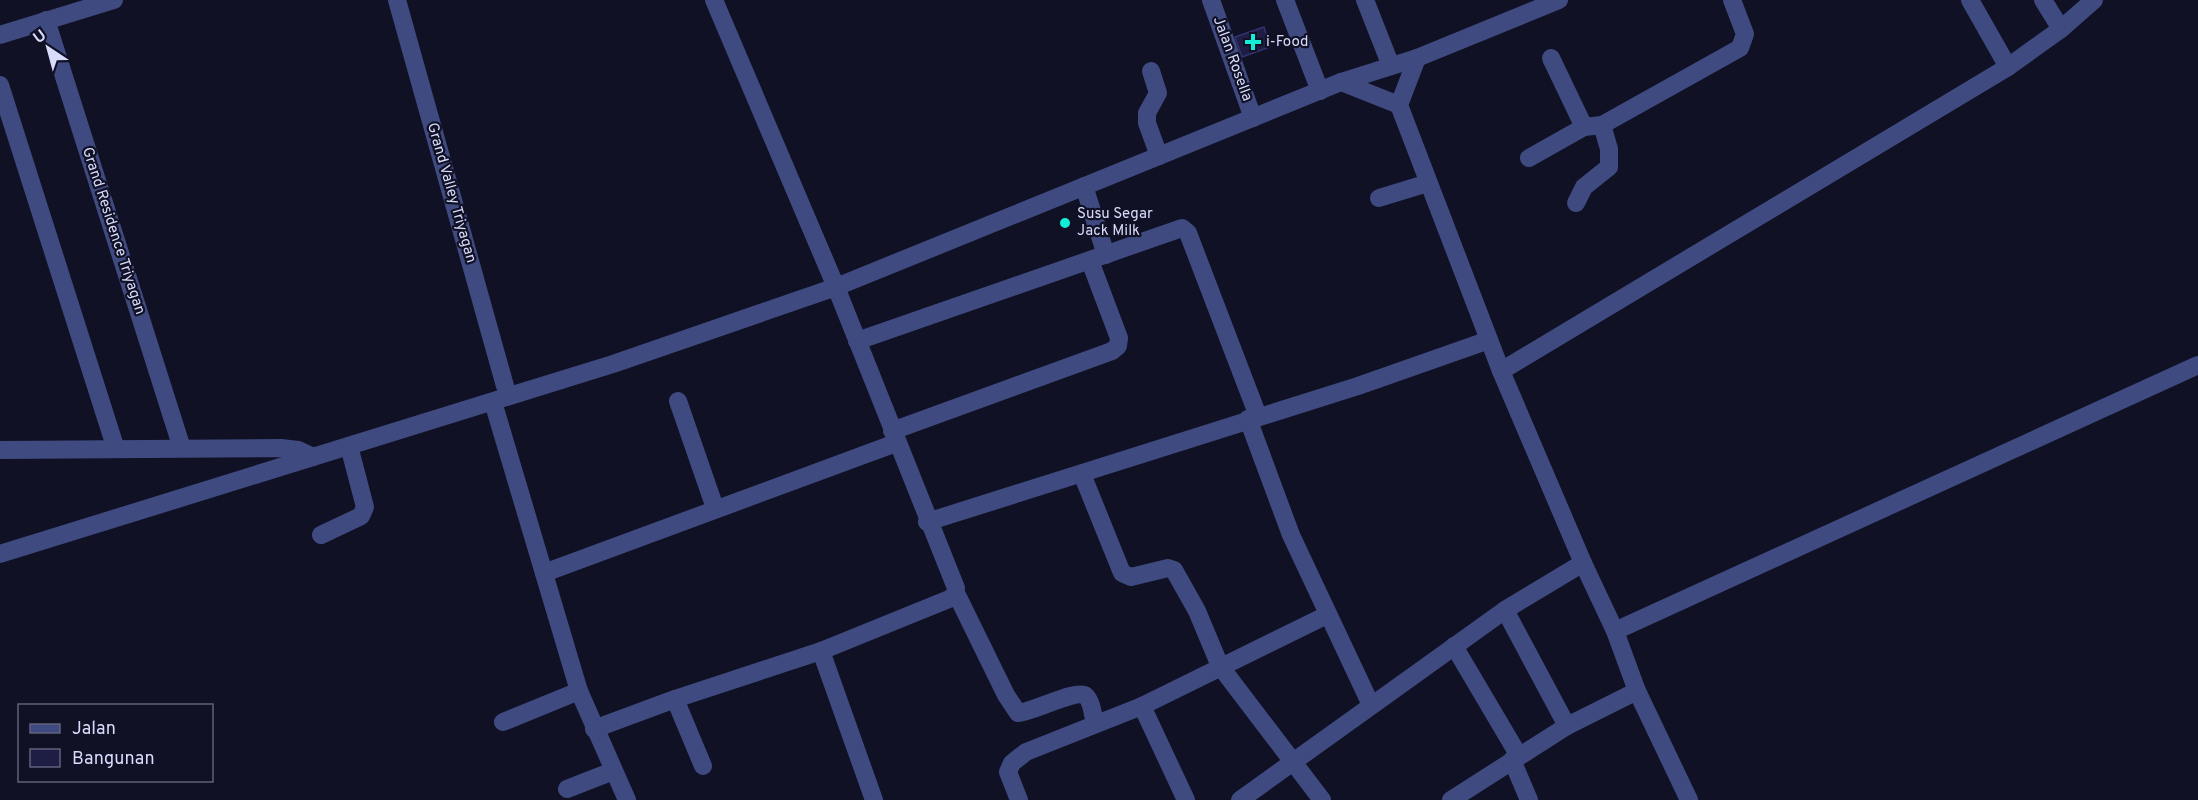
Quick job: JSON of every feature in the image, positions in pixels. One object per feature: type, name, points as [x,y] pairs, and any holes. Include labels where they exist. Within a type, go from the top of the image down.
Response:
[{"type":"street","points":[[0,35],[114,0]]},
{"type":"street","name":"Grand Valley Triyagan","points":[[397,0],[505,386]]},
{"type":"street","points":[[714,0],[836,287],[956,593],[1006,695],[1018,713],[1026,713],[1076,693],[1087,698],[1095,724]]},
{"type":"street","name":"Jalan Rosella","points":[[1211,0],[1253,118]]},
{"type":"street","points":[[1285,0],[1320,91]]},
{"type":"street","points":[[1365,0],[1391,66]]},
{"type":"street","points":[[0,554],[613,364],[836,287],[1341,82],[1417,58],[1559,0]]},
{"type":"street","points":[[1529,158],[1584,127],[1602,125],[1740,48],[1745,34],[1743,22],[1732,0]]},
{"type":"street","points":[[1970,0],[2008,67]]},
{"type":"street","points":[[2043,0],[2061,29]]},
{"type":"street","points":[[1501,371],[2008,67],[2061,29],[2094,0]]},
{"type":"street","name":"Grand Residence Triyagan","points":[[46,20],[180,442]]},
{"type":"street","points":[[1417,58],[1398,105],[1501,371],[1582,563],[1615,631],[1637,691],[1689,800]]},
{"type":"street","points":[[1551,58],[1584,127]]},
{"type":"street","points":[[1151,71],[1158,93],[1147,113],[1147,123],[1160,156]]},
{"type":"street","points":[[1341,82],[1398,105]]},
{"type":"street","points":[[0,85],[114,443]]},
{"type":"street","points":[[1576,202],[1584,187],[1609,167],[1609,149],[1602,125]]},
{"type":"street","points":[[1379,198],[1428,183]]},
{"type":"street","points":[[544,573],[715,508],[807,478],[894,437],[1118,346],[1119,338],[1098,258],[1084,186]]},
{"type":"street","points":[[857,341],[1179,228],[1187,231],[1253,417],[1291,536],[1371,705]]},
{"type":"street","points":[[927,522],[1082,474],[1253,417],[1358,386],[1489,340]]},
{"type":"street","points":[[1615,631],[2198,365]]},
{"type":"street","points":[[678,401],[715,508]]},
{"type":"street","points":[[493,402],[579,691],[627,800]]},
{"type":"street","points":[[321,535],[361,516],[365,507],[349,446]]},
{"type":"street","points":[[0,450],[281,448],[298,450],[312,457]]},
{"type":"street","points":[[1082,474],[1122,573],[1131,577],[1168,568],[1174,570],[1197,611],[1220,666],[1322,800]]},
{"type":"street","points":[[1240,800],[1505,610],[1582,563]]},
{"type":"street","points":[[594,729],[675,699],[821,651],[946,602],[956,593]]},
{"type":"street","points":[[1505,610],[1567,726]]},
{"type":"street","points":[[1019,800],[1008,772],[1012,763],[1026,752],[1142,706],[1328,615]]},
{"type":"street","points":[[1454,646],[1515,758],[1529,800]]},
{"type":"street","points":[[821,651],[867,798]]},
{"type":"street","points":[[503,722],[579,691]]},
{"type":"street","points":[[1451,800],[1567,726],[1637,691]]},
{"type":"street","points":[[675,699],[703,766]]},
{"type":"street","points":[[1142,706],[1186,800]]},
{"type":"street","points":[[567,789],[613,771]]},
{"type":"building","name":"i-Food","points":[[1264,27],[1270,47],[1242,57],[1235,37]]},
{"type":"place","name":"i-Food","points":[[1253,42]]},
{"type":"place","name":"Susu Segar Jack Milk","points":[[1065,223]]}]
